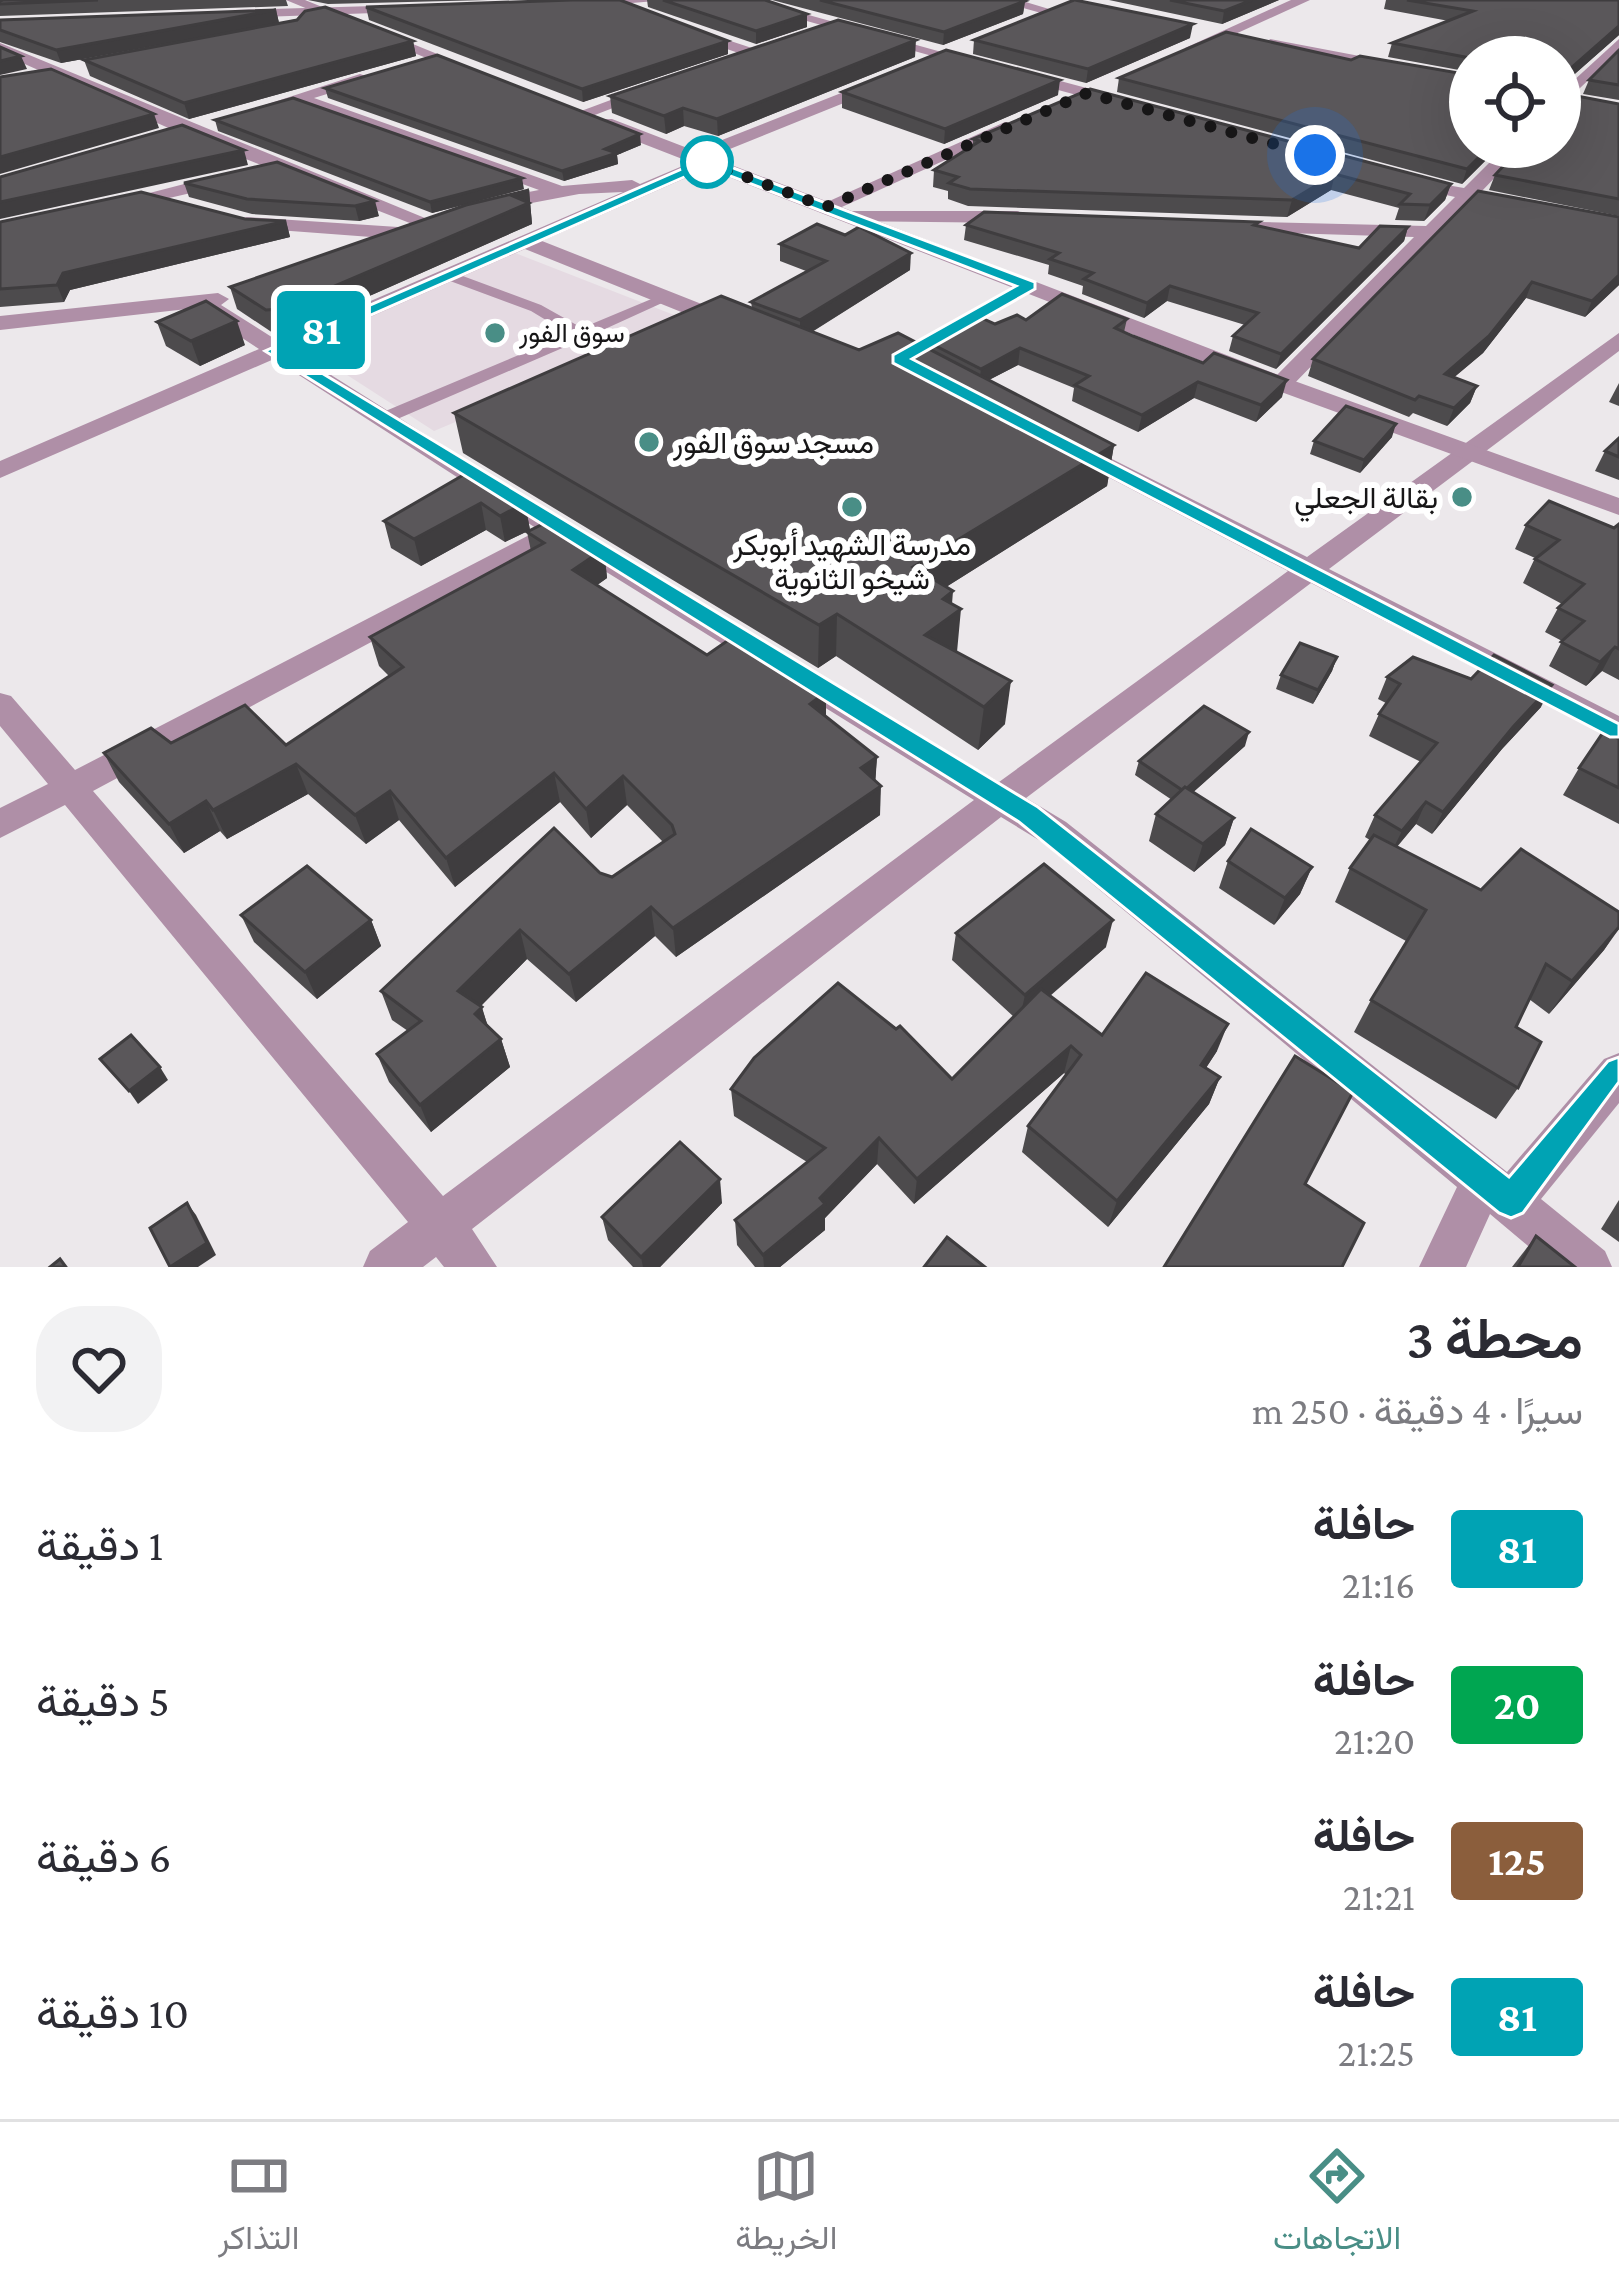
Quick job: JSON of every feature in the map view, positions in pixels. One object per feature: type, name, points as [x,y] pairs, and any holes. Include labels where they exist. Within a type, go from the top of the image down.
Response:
[{"type":"street","points":[[293,0],[498,82]]},
{"type":"street","points":[[566,3],[661,0]]},
{"type":"street","points":[[739,0],[987,67]]},
{"type":"street","points":[[1001,0],[1052,12]]},
{"type":"street","points":[[1166,59],[1303,0]]},
{"type":"street","points":[[606,2],[649,17]]},
{"type":"street","points":[[1010,29],[1072,4]]},
{"type":"street","points":[[227,14],[412,8]]},
{"type":"street","points":[[268,32],[328,14]]},
{"type":"street","points":[[670,24],[756,54]]},
{"type":"street","points":[[796,40],[836,27]]},
{"type":"street","points":[[1203,29],[1449,78]]},
{"type":"street","points":[[1581,87],[1612,59],[1619,43]]},
{"type":"street","points":[[0,47],[281,167],[444,218]]},
{"type":"street","points":[[734,62],[776,47]]},
{"type":"street","points":[[926,64],[968,47]]},
{"type":"street","points":[[412,64],[435,57]]},
{"type":"street","points":[[19,81],[81,69]]},
{"type":"street","points":[[232,117],[389,71]]},
{"type":"street","points":[[1007,72],[1133,105]]},
{"type":"street","points":[[1065,103],[1126,76]]},
{"type":"street","points":[[0,470],[884,81]]},
{"type":"street","points":[[668,84],[571,110],[1281,384],[1619,507]]},
{"type":"street","points":[[298,98],[602,206]]},
{"type":"street","points":[[826,207],[1022,122]]},
{"type":"street","points":[[165,136],[210,123]]},
{"type":"street","points":[[106,207],[281,167]]},
{"type":"street","points":[[1281,384],[1495,168]]},
{"type":"street","points":[[1383,173],[1532,208]]},
{"type":"street","points":[[355,250],[444,218],[560,191],[650,186]]},
{"type":"street","points":[[148,197],[189,209]]},
{"type":"street","points":[[850,217],[1052,218]]},
{"type":"street","points":[[231,221],[398,233]]},
{"type":"street","points":[[1193,224],[1427,232]]},
{"type":"street","points":[[524,241],[732,325],[685,337]]},
{"type":"street","points":[[857,370],[909,364],[1029,286]]},
{"type":"street","points":[[0,323],[203,303],[245,293]]},
{"type":"street","points":[[203,303],[382,419],[443,447],[560,531],[1003,797],[1589,1267]]},
{"type":"street","points":[[386,1267],[1003,797],[1619,340]]},
{"type":"street","points":[[1041,433],[1619,730]]},
{"type":"street","points":[[0,824],[560,531]]},
{"type":"street","points":[[0,704],[474,1267]]},
{"type":"street","points":[[1442,1267],[1497,1190],[1619,1072]]},
{"type":"lane","points":[[447,274],[536,308],[630,362]]},
{"type":"lane","points":[[382,419],[666,298]]},
{"type":"shaded area","name":"سوق الفور","points":[[510,251],[692,322],[434,431],[299,344]]},
{"type":"building","points":[[3,0],[98,0],[0,4]]},
{"type":"building","points":[[620,0],[728,41],[582,89],[366,7]]},
{"type":"building","points":[[663,0],[765,0],[807,14],[756,31]]},
{"type":"building","points":[[820,0],[1021,0],[1025,1],[944,32]]},
{"type":"building","points":[[1074,0],[1193,24],[1088,69],[974,40]]},
{"type":"building","points":[[1170,0],[1252,0],[1224,11]]},
{"type":"building","points":[[1407,0],[1619,0],[1619,26],[1581,59],[1581,36],[1449,36],[1449,54],[1392,43],[1473,11]]},
{"type":"building","points":[[325,7],[413,41],[184,103],[84,60],[297,20],[305,11]]},
{"type":"building","points":[[276,10],[56,50],[0,30],[0,20]]},
{"type":"building","points":[[838,20],[916,40],[717,119],[683,108],[664,116],[610,96]]},
{"type":"building","points":[[1226,32],[1351,60],[1360,56],[1449,71],[1449,164],[1119,78]]},
{"type":"building","points":[[0,47],[21,56],[0,61]]},
{"type":"building","points":[[946,50],[1060,80],[945,129],[842,92]]},
{"type":"building","points":[[1619,50],[1619,85],[1589,80]]},
{"type":"building","points":[[437,55],[640,134],[605,149],[617,153],[562,171],[325,88]]},
{"type":"building","points":[[51,69],[154,114],[0,157],[0,77]]},
{"type":"building","points":[[1090,89],[1451,184],[1430,205],[1400,204],[1410,194],[1335,174],[1292,200],[970,189],[949,183],[958,177],[934,170],[980,141],[973,139]]},
{"type":"building","points":[[1581,97],[1619,104],[1619,199],[1495,175],[1502,168],[1581,168]]},
{"type":"building","points":[[293,98],[522,178],[430,202],[215,120]]},
{"type":"building","points":[[182,125],[244,150],[0,202],[0,177]]},
{"type":"building","points":[[277,162],[375,201],[355,206],[247,199],[184,183]]},
{"type":"building","points":[[529,190],[513,196],[529,203],[281,309],[266,310],[230,287],[466,205]]},
{"type":"building","points":[[1478,191],[1619,217],[1619,275],[1592,301],[1532,282],[1489,336],[1445,374],[1477,386],[1454,408],[1419,396],[1415,400],[1313,359]]},
{"type":"building","points":[[141,192],[245,219],[286,221],[63,273],[57,285],[0,289],[0,222]]},
{"type":"building","points":[[984,212],[1259,222],[1254,225],[1359,248],[1380,226],[1408,227],[1281,354],[1233,336],[1258,313],[1170,286],[1147,303],[1084,279],[1093,273],[1050,259],[1059,253],[966,225]]},
{"type":"building","points":[[817,224],[845,235],[859,227],[911,253],[800,320],[751,302],[826,261],[780,244]]},
{"type":"building","points":[[1062,294],[1127,319],[1115,328],[1203,363],[1214,353],[1287,380],[1261,405],[1198,382],[1142,415],[1075,385],[1089,376],[1020,348],[981,369],[928,342],[977,316],[995,324],[1017,315],[1026,320]]},
{"type":"building","points":[[721,296],[859,350],[898,333],[1114,445],[913,567],[953,591],[943,599],[961,609],[925,635],[1011,681],[984,707],[837,614],[819,625],[454,413]]},
{"type":"building","points":[[206,301],[237,321],[191,341],[157,322]]},
{"type":"building","points":[[1346,406],[1396,424],[1364,460],[1314,441]]},
{"type":"building","points":[[1619,438],[1619,457],[1605,451]]},
{"type":"building","points":[[472,470],[525,503],[500,516],[481,503],[414,539],[384,521]]},
{"type":"building","points":[[1549,501],[1614,528],[1619,524],[1619,649],[1615,647],[1600,662],[1561,642],[1584,621],[1558,608],[1584,584],[1535,559],[1559,540],[1526,525]]},
{"type":"building","points":[[553,519],[604,549],[573,570],[707,655],[740,632],[785,659],[781,662],[826,692],[810,704],[877,757],[861,768],[881,786],[673,928],[651,907],[569,974],[520,930],[458,991],[482,1007],[475,1014],[501,1039],[420,1105],[377,1054],[421,1021],[381,991],[554,828],[600,873],[612,877],[675,834],[672,825],[623,776],[586,809],[554,773],[446,858],[390,791],[355,815],[296,764],[213,810],[206,801],[169,824],[104,753],[151,728],[171,743],[245,705],[286,745],[403,667],[370,637],[544,543],[527,532]]},
{"type":"building","points":[[1300,643],[1337,657],[1318,690],[1281,675]]},
{"type":"building","points":[[1494,655],[1552,685],[1443,812],[1426,802],[1402,831],[1375,815],[1437,743],[1379,714],[1400,684],[1387,677],[1413,657],[1471,679]]},
{"type":"building","points":[[1204,706],[1249,732],[1182,790],[1139,761]]},
{"type":"building","points":[[1604,731],[1619,739],[1619,788],[1579,768]]},
{"type":"building","points":[[1185,787],[1234,818],[1203,844],[1156,814]]},
{"type":"building","points":[[1251,829],[1312,867],[1285,898],[1228,861]]},
{"type":"building","points":[[1374,835],[1481,890],[1521,849],[1619,912],[1619,927],[1572,981],[1546,964],[1516,1027],[1541,1042],[1518,1088],[1371,1000],[1426,910],[1350,868]]},
{"type":"building","points":[[1044,864],[1113,920],[1025,995],[956,933]]},
{"type":"building","points":[[307,866],[371,920],[305,972],[241,915]]},
{"type":"building","points":[[1146,973],[1228,1024],[1201,1065],[1220,1077],[1117,1201],[1028,1126],[1081,1055],[1071,1046],[917,1179],[879,1138],[820,1198],[825,1204],[763,1255],[735,1220],[825,1148],[731,1089],[754,1058],[838,983],[896,1029],[900,1026],[952,1079],[1041,989],[1102,1035]]},
{"type":"building","points":[[131,1035],[160,1067],[129,1091],[100,1059]]},
{"type":"building","points":[[1295,1056],[1353,1092],[1305,1184],[1364,1223],[1342,1267],[1164,1267]]},
{"type":"building","points":[[680,1142],[720,1179],[641,1257],[602,1217]]},
{"type":"building","points":[[187,1203],[207,1243],[170,1267],[150,1228]]},
{"type":"building","points":[[1536,1236],[1575,1267],[1518,1267]]},
{"type":"building","points":[[947,1237],[985,1267],[924,1267]]},
{"type":"bus line","name":"81","points":[[1619,730],[899,359],[1029,286],[707,162],[274,351],[1054,832],[1511,1201],[1619,1072]]},
{"type":"place","name":"سوق الفور","points":[[495,333]]},
{"type":"place","name":"مسجد سوق الفور","points":[[649,442]]},
{"type":"place","name":"بقالة الجعلي","points":[[1462,497]]},
{"type":"place","name":"مدرسة الشهيد أبوبكر شيخو الثانوية","points":[[852,507]]},
{"type":"route","points":[[707,162],[826,207],[1087,93],[1315,155]]}]
